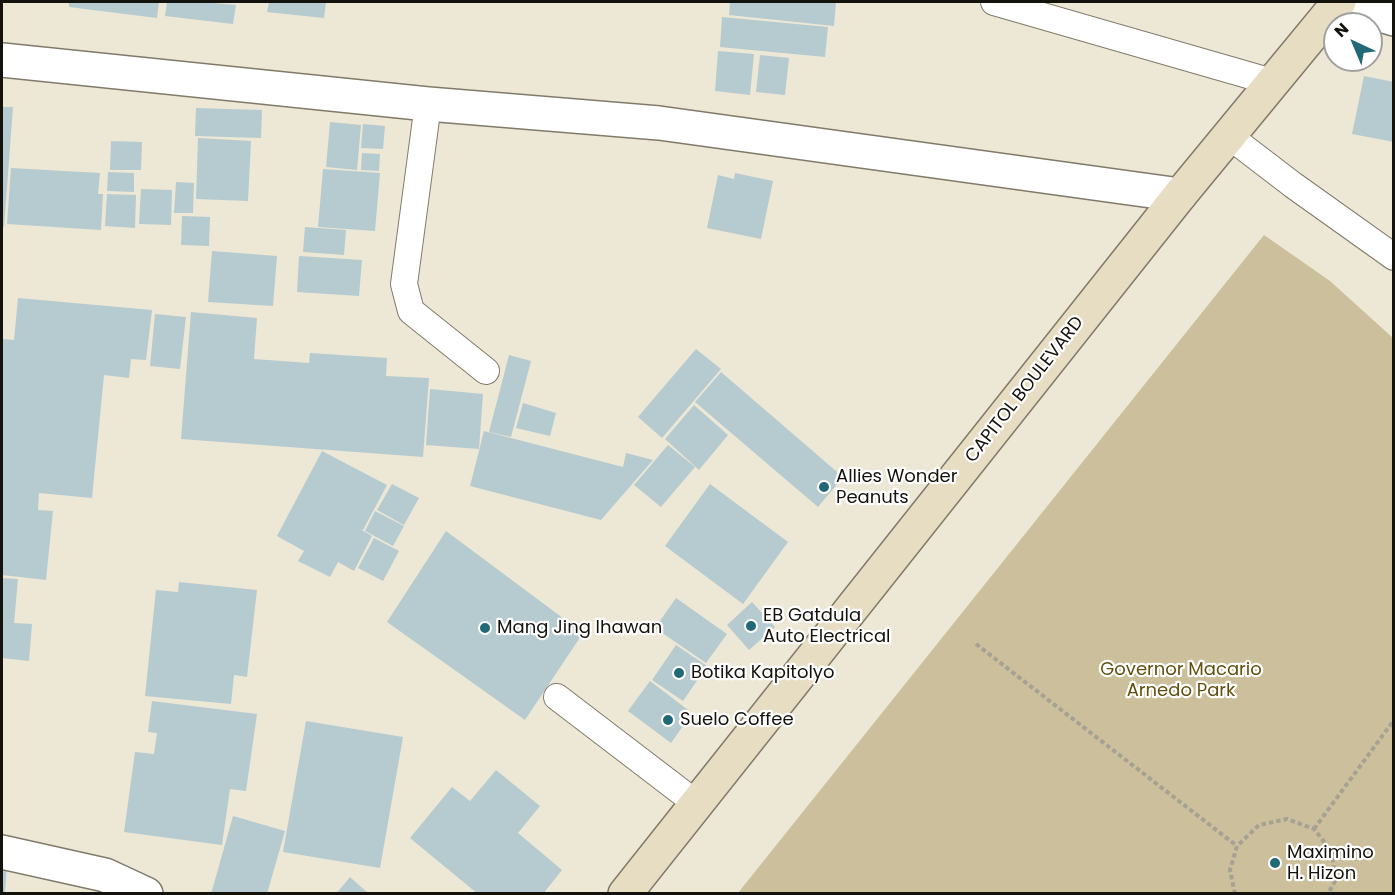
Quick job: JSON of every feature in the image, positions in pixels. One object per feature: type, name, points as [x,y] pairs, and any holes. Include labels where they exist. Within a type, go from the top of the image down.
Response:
[{"type":"main road","name":"CAPITOL BOULEVARD","points":[[625,894],[1180,195],[1339,2]]},
{"type":"street","points":[[1339,2],[1394,19]]},
{"type":"street","points":[[2,60],[428,104],[659,123],[1180,195]]},
{"type":"street","points":[[2,852],[105,874],[146,894]]},
{"type":"lane","points":[[994,2],[1272,82]]},
{"type":"lane","points":[[428,104],[404,284],[411,311],[486,371]]},
{"type":"lane","points":[[1230,136],[1293,185],[1394,257]]},
{"type":"lane","points":[[557,697],[697,804]]},
{"type":"path","points":[[976,644],[1237,846]]},
{"type":"path","points":[[1314,829],[1394,720]]},
{"type":"path","points":[[1235,894],[1230,870],[1237,846],[1259,825],[1287,819],[1314,829],[1332,852],[1335,881],[1328,894]]},
{"type":"green space","name":"Governor Macario Arnedo Park","points":[[1264,235],[1330,281],[1393,338],[1393,893],[738,893]]},
{"type":"building","points":[[69,2],[159,2],[157,18],[69,7]]},
{"type":"building","points":[[167,2],[236,5],[233,24],[165,16]]},
{"type":"building","points":[[269,2],[326,2],[324,18],[267,12]]},
{"type":"building","points":[[730,2],[836,2],[834,26],[729,15]]},
{"type":"building","points":[[722,17],[828,27],[825,57],[720,47]]},
{"type":"building","points":[[718,51],[754,54],[750,95],[715,91]]},
{"type":"building","points":[[760,55],[789,58],[785,95],[756,92]]},
{"type":"building","points":[[1364,76],[1394,82],[1394,142],[1352,134]]},
{"type":"building","points":[[2,107],[13,107],[4,227],[2,226]]},
{"type":"building","points":[[196,108],[262,110],[261,138],[195,136]]},
{"type":"building","points":[[330,122],[361,125],[357,170],[326,167]]},
{"type":"building","points":[[363,124],[385,126],[383,149],[361,148]]},
{"type":"building","points":[[198,138],[251,141],[248,201],[196,199]]},
{"type":"building","points":[[111,141],[142,142],[141,170],[110,170]]},
{"type":"building","points":[[362,153],[380,154],[379,171],[361,170]]},
{"type":"building","points":[[11,168],[100,173],[98,194],[103,194],[101,230],[7,224]]},
{"type":"building","points":[[323,169],[380,173],[375,231],[318,227]]},
{"type":"building","points":[[108,172],[134,173],[134,192],[107,191]]},
{"type":"building","points":[[735,173],[773,181],[761,239],[707,228],[718,175],[734,179]]},
{"type":"building","points":[[176,182],[194,183],[193,213],[174,213]]},
{"type":"building","points":[[141,189],[172,190],[171,225],[139,224]]},
{"type":"building","points":[[107,194],[136,195],[135,228],[105,226]]},
{"type":"building","points":[[182,216],[210,217],[209,246],[181,245]]},
{"type":"building","points":[[305,227],[346,230],[344,255],[303,252]]},
{"type":"building","points":[[212,251],[277,256],[273,306],[208,302]]},
{"type":"building","points":[[299,256],[362,260],[359,296],[297,292]]},
{"type":"building","points":[[18,298],[152,310],[146,360],[131,359],[129,378],[104,375],[92,498],[39,493],[38,510],[53,511],[46,580],[2,575],[2,339],[14,340]]},
{"type":"building","points":[[191,312],[257,318],[254,359],[309,363],[310,353],[387,358],[386,376],[429,378],[423,457],[181,439]]},
{"type":"building","points":[[155,314],[186,317],[180,369],[150,366]]},
{"type":"building","points":[[696,349],[721,369],[662,438],[638,417]]},
{"type":"building","points":[[509,355],[531,361],[511,437],[489,432]]},
{"type":"building","points":[[721,372],[843,477],[818,507],[695,402]]},
{"type":"building","points":[[430,389],[483,394],[479,449],[426,445]]},
{"type":"building","points":[[523,403],[556,413],[550,436],[516,428]]},
{"type":"building","points":[[694,405],[728,435],[699,470],[665,439]]},
{"type":"building","points":[[484,431],[623,467],[626,453],[653,460],[601,520],[470,486]]},
{"type":"building","points":[[668,445],[695,467],[661,507],[634,485]]},
{"type":"building","points":[[322,451],[387,485],[363,530],[360,529],[372,536],[354,571],[338,562],[330,577],[298,561],[304,551],[277,536]]},
{"type":"building","points":[[392,484],[419,498],[404,525],[377,510]]},
{"type":"building","points":[[710,484],[788,542],[743,604],[665,546]]},
{"type":"building","points":[[375,511],[404,526],[393,546],[365,531]]},
{"type":"building","name":"Mang Jing Ihawan","points":[[446,531],[583,633],[525,720],[387,622]]},
{"type":"building","points":[[374,538],[399,551],[383,581],[358,568]]},
{"type":"building","points":[[2,578],[18,579],[14,623],[32,624],[29,661],[2,658]]},
{"type":"building","points":[[179,582],[257,590],[247,677],[234,675],[231,704],[145,696],[156,590],[178,592]]},
{"type":"building","points":[[676,598],[727,634],[706,663],[655,628]]},
{"type":"building","name":"EB Gatdula Auto Electrical","points":[[752,602],[775,627],[749,650],[727,625]]},
{"type":"building","name":"Botika Kapitolyo","points":[[676,645],[707,666],[683,701],[652,680]]},
{"type":"building","points":[[650,681],[692,713],[671,743],[628,711]]},
{"type":"building","points":[[152,701],[257,714],[246,791],[230,789],[222,845],[124,832],[135,752],[154,754],[157,733],[148,732]]},
{"type":"building","points":[[306,721],[403,737],[380,868],[283,852]]},
{"type":"building","points":[[496,770],[540,806],[518,833],[562,870],[543,894],[478,894],[410,838],[452,787],[470,801]]},
{"type":"building","points":[[233,816],[285,831],[267,894],[211,894]]},
{"type":"building","points":[[2,864],[7,864],[5,894],[2,894]]},
{"type":"building","points":[[350,877],[369,894],[336,894]]},
{"type":"place","name":"Allies Wonder Peanuts","points":[[824,487]]},
{"type":"place","name":"EB Gatdula Auto Electrical","points":[[751,626]]},
{"type":"place","name":"Mang Jing Ihawan","points":[[485,628]]},
{"type":"place","name":"Botika Kapitolyo","points":[[679,673]]},
{"type":"place","name":"Suelo Coffee","points":[[668,720]]},
{"type":"place","name":"Maximino H. Hizon","points":[[1275,863]]}]
